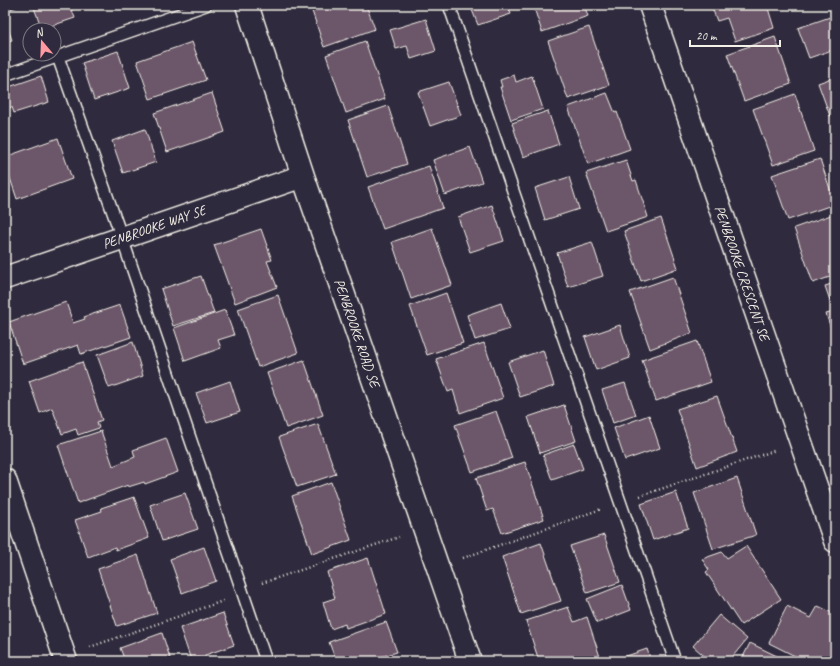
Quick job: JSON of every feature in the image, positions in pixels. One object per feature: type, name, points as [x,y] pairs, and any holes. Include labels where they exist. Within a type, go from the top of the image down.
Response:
[{"type":"street","name":"PENBROOKE ROAD SE","points":[[247,5],[303,176],[470,661]]},
{"type":"street","name":"PENBROOKE CRESCENT SE","points":[[650,5],[835,541]]},
{"type":"street","name":"PENBROOKE WAY SE","points":[[5,278],[303,176]]},
{"type":"street","points":[[5,480],[66,661]]},
{"type":"lane","points":[[62,56],[206,5]]},
{"type":"lane","points":[[449,5],[675,661]]},
{"type":"lane","points":[[5,75],[43,62]]},
{"type":"lane","points":[[60,62],[122,238],[266,661]]},
{"type":"building","points":[[5,5],[22,5],[5,11]]},
{"type":"building","points":[[33,5],[70,5],[75,18],[62,22],[39,22]]},
{"type":"building","points":[[310,5],[366,5],[375,29],[324,47]]},
{"type":"building","points":[[470,5],[508,5],[511,14],[478,25]]},
{"type":"building","points":[[533,5],[584,5],[588,16],[542,32]]},
{"type":"building","points":[[711,5],[767,5],[774,28],[735,41],[727,18],[717,21]]},
{"type":"building","points":[[833,16],[835,23],[835,49],[809,58],[798,28]]},
{"type":"building","points":[[426,19],[436,51],[411,59],[407,46],[396,49],[390,30]]},
{"type":"building","points":[[5,20],[12,40],[5,42]]},
{"type":"building","points":[[589,27],[609,85],[568,99],[548,41]]},
{"type":"building","points":[[775,37],[791,84],[744,101],[727,54]]},
{"type":"building","points":[[365,41],[385,99],[346,113],[326,55]]},
{"type":"building","points":[[192,42],[206,80],[150,99],[137,61]]},
{"type":"building","points":[[118,51],[130,88],[94,100],[82,63]]},
{"type":"building","points":[[514,75],[516,82],[532,76],[543,109],[511,120],[500,87],[502,87],[500,80]]},
{"type":"building","points":[[41,76],[49,102],[14,113],[12,107],[8,108],[5,98],[9,96],[6,88]]},
{"type":"building","points":[[835,77],[835,114],[830,116],[818,83]]},
{"type":"building","points":[[449,82],[461,115],[430,126],[418,92]]},
{"type":"building","points":[[212,93],[225,132],[167,152],[154,113]]},
{"type":"building","points":[[607,93],[615,113],[617,112],[630,149],[588,164],[568,107]]},
{"type":"building","points":[[795,94],[814,151],[773,165],[753,109]]},
{"type":"building","points":[[388,106],[407,164],[367,177],[348,120]]},
{"type":"building","points":[[548,111],[559,144],[523,157],[512,123]]},
{"type":"building","points":[[145,129],[156,162],[123,173],[112,141]]},
{"type":"building","points":[[58,138],[72,179],[17,199],[5,163],[5,157]]},
{"type":"building","points":[[470,147],[482,182],[445,195],[433,160]]},
{"type":"building","points":[[820,159],[835,204],[788,220],[772,175]]},
{"type":"building","points":[[626,160],[633,181],[636,180],[648,217],[606,231],[586,173]]},
{"type":"building","points":[[429,166],[443,208],[383,229],[368,187]]},
{"type":"building","points":[[569,177],[579,209],[545,220],[535,188]]},
{"type":"building","points":[[492,205],[504,241],[470,252],[458,217]]},
{"type":"building","points":[[831,215],[835,226],[835,275],[813,283],[794,228]]},
{"type":"building","points":[[661,218],[678,268],[641,281],[624,231]]},
{"type":"building","points":[[432,228],[452,285],[411,299],[392,242]]},
{"type":"building","points":[[261,229],[272,260],[267,261],[277,287],[235,303],[214,245]]},
{"type":"building","points":[[592,242],[603,276],[568,287],[557,253]]},
{"type":"building","points":[[201,276],[214,313],[173,326],[161,289]]},
{"type":"building","points":[[673,277],[692,333],[650,349],[630,292]]},
{"type":"building","points":[[835,283],[835,340],[826,314],[834,312],[825,286]]},
{"type":"building","points":[[446,293],[463,343],[427,355],[410,306]]},
{"type":"building","points":[[278,295],[298,353],[258,367],[238,309]]},
{"type":"building","points":[[66,302],[73,323],[85,319],[84,317],[120,305],[131,337],[81,354],[78,345],[23,364],[9,322]]},
{"type":"building","points":[[501,303],[510,329],[475,340],[467,315]]},
{"type":"building","points":[[225,310],[234,335],[218,340],[221,348],[185,361],[174,328]]},
{"type":"building","points":[[620,325],[630,358],[596,370],[585,337]]},
{"type":"building","points":[[697,341],[711,382],[656,401],[642,360]]},
{"type":"building","points":[[133,342],[143,376],[109,388],[97,355]]},
{"type":"building","points":[[484,343],[503,398],[460,413],[453,390],[448,392],[436,359]]},
{"type":"building","points":[[543,350],[554,386],[520,397],[508,362]]},
{"type":"building","points":[[304,360],[323,415],[286,428],[267,373]]},
{"type":"building","points":[[82,362],[102,420],[97,422],[99,428],[78,435],[76,429],[62,434],[52,408],[40,413],[29,381]]},
{"type":"building","points":[[230,381],[240,412],[207,423],[196,393]]},
{"type":"building","points":[[625,383],[636,415],[613,423],[602,390]]},
{"type":"building","points":[[717,396],[737,452],[697,467],[677,409]]},
{"type":"building","points":[[564,405],[576,441],[540,453],[528,417]]},
{"type":"building","points":[[496,411],[512,458],[472,472],[455,425]]},
{"type":"building","points":[[649,415],[660,448],[625,460],[614,428]]},
{"type":"building","points":[[318,424],[336,474],[297,487],[279,437]]},
{"type":"building","points":[[101,431],[113,466],[135,457],[133,450],[166,438],[178,472],[145,484],[144,482],[128,487],[128,485],[78,503],[58,445]]},
{"type":"building","points":[[574,444],[583,469],[552,480],[543,455]]},
{"type":"building","points":[[525,462],[544,519],[502,533],[493,509],[487,511],[476,478]]},
{"type":"building","points":[[737,478],[756,535],[713,549],[694,493]]},
{"type":"building","points":[[331,482],[351,540],[312,554],[292,496]]},
{"type":"building","points":[[676,492],[688,528],[653,540],[641,504]]},
{"type":"building","points":[[185,493],[198,529],[162,541],[150,505]]},
{"type":"building","points":[[134,497],[149,538],[116,550],[115,547],[88,557],[75,520],[102,511],[101,508]]},
{"type":"building","points":[[604,535],[620,582],[587,593],[570,546]]},
{"type":"building","points":[[541,543],[561,601],[521,614],[502,557]]},
{"type":"building","points":[[746,546],[781,599],[741,625],[706,572],[709,570],[702,559],[722,552],[727,558]]},
{"type":"building","points":[[204,547],[216,581],[182,593],[170,559]]},
{"type":"building","points":[[138,555],[157,613],[117,626],[98,569]]},
{"type":"building","points":[[368,558],[386,614],[346,628],[345,624],[331,629],[323,602],[335,598],[327,572]]},
{"type":"building","points":[[622,585],[631,610],[597,623],[587,599]]},
{"type":"building","points":[[787,606],[811,618],[818,606],[835,614],[835,645],[827,661],[805,661],[769,643]]},
{"type":"building","points":[[568,607],[574,622],[587,617],[601,660],[539,661],[526,621]]},
{"type":"building","points":[[223,613],[234,645],[191,660],[180,628]]},
{"type":"building","points":[[719,615],[747,639],[729,661],[710,661],[693,646]]},
{"type":"building","points":[[386,622],[397,652],[377,658],[377,661],[336,661],[329,642]]},
{"type":"building","points":[[162,633],[171,661],[125,661],[120,648]]},
{"type":"building","points":[[750,643],[781,658],[780,661],[741,661]]},
{"type":"building","points":[[647,649],[651,661],[612,661]]}]
